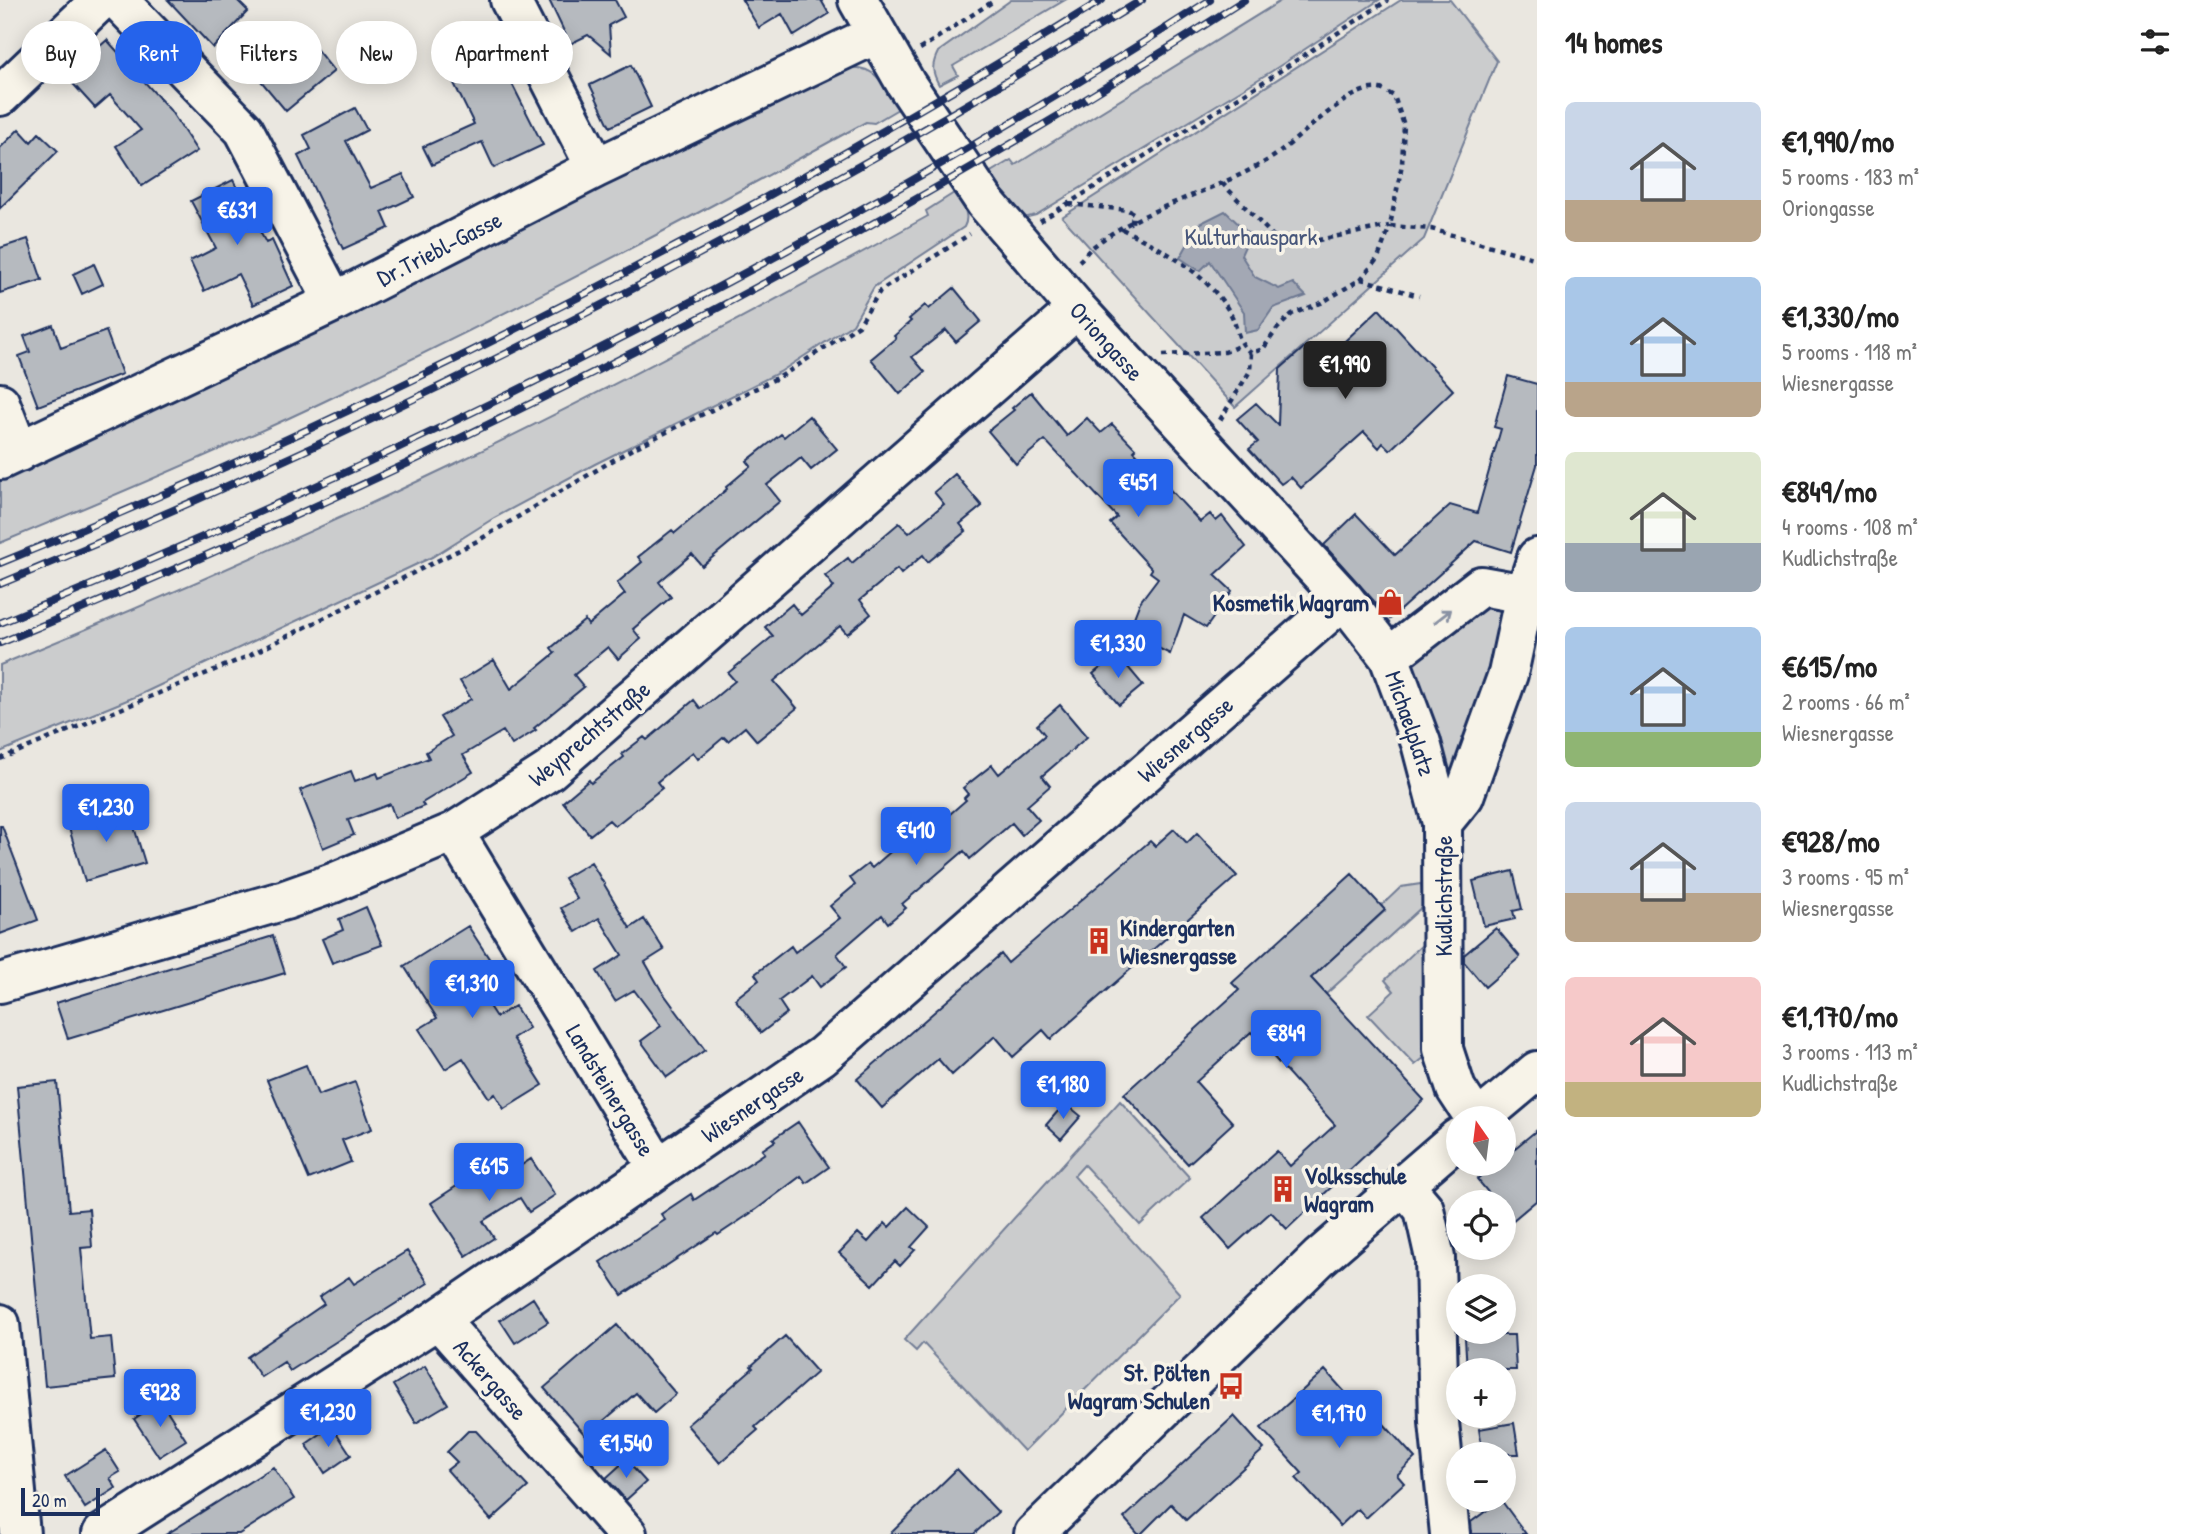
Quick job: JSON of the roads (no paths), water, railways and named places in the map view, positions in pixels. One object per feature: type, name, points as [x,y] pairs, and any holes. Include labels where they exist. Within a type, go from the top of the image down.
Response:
[{"type":"street","points":[[0,96],[101,0]]},
{"type":"street","points":[[117,0],[244,130],[334,302]]},
{"type":"street","points":[[510,0],[596,167]]},
{"type":"street","name":"Oriongasse","points":[[858,0],[886,50],[985,202],[1066,296],[1344,599],[1388,657]]},
{"type":"street","name":"Dr.Triebl-Gasse","points":[[10,456],[334,302],[596,167],[886,50]]},
{"type":"street","name":"Weyprechtstraße","points":[[0,983],[285,900],[333,883],[454,832],[549,771],[1066,296]]},
{"type":"street","points":[[0,402],[10,456]]},
{"type":"street","name":"Kudlichstraße","points":[[1467,1106],[1456,1089],[1443,1049],[1442,823],[1464,796],[1523,674],[1525,594],[1537,558]]},
{"type":"street","name":"Michaelplatz","points":[[1442,823],[1422,743],[1388,657],[1481,586],[1525,594]]},
{"type":"street","name":"Wiesnergasse","points":[[102,1534],[438,1319],[822,1056],[1344,599]]},
{"type":"street","name":"Landsteinergasse","points":[[454,832],[659,1168]]},
{"type":"street","points":[[1495,1106],[1537,1071]]},
{"type":"street","points":[[1034,1534],[1309,1267],[1446,1148]]},
{"type":"street","points":[[1403,1184],[1424,1209],[1435,1258],[1439,1422],[1450,1534]]},
{"type":"street","name":"Ackergasse","points":[[438,1319],[627,1534]]},
{"type":"street","points":[[0,1324],[7,1471],[20,1534]]},
{"type":"railway","points":[[0,563],[284,440],[563,305],[836,158],[1102,0]]},
{"type":"railway","points":[[0,584],[294,455],[583,315],[865,163],[1142,0]]},
{"type":"railway","points":[[0,623],[313,488],[619,339],[919,177],[1210,0]]},
{"type":"railway","points":[[0,643],[321,504],[480,429],[637,350],[945,183],[1244,0]]},
{"type":"place","name":"Kosmetik Wagram","points":[[1390,602]]},
{"type":"place","name":"Kindergarten Wiesnergasse","points":[[1099,941]]},
{"type":"place","name":"Volksschule Wagram","points":[[1283,1189]]},
{"type":"place","name":"St. Pölten Wagram Schulen","points":[[1231,1386]]},
{"type":"park label","name":"Kulturhauspark","points":[[1251,236]]}]
